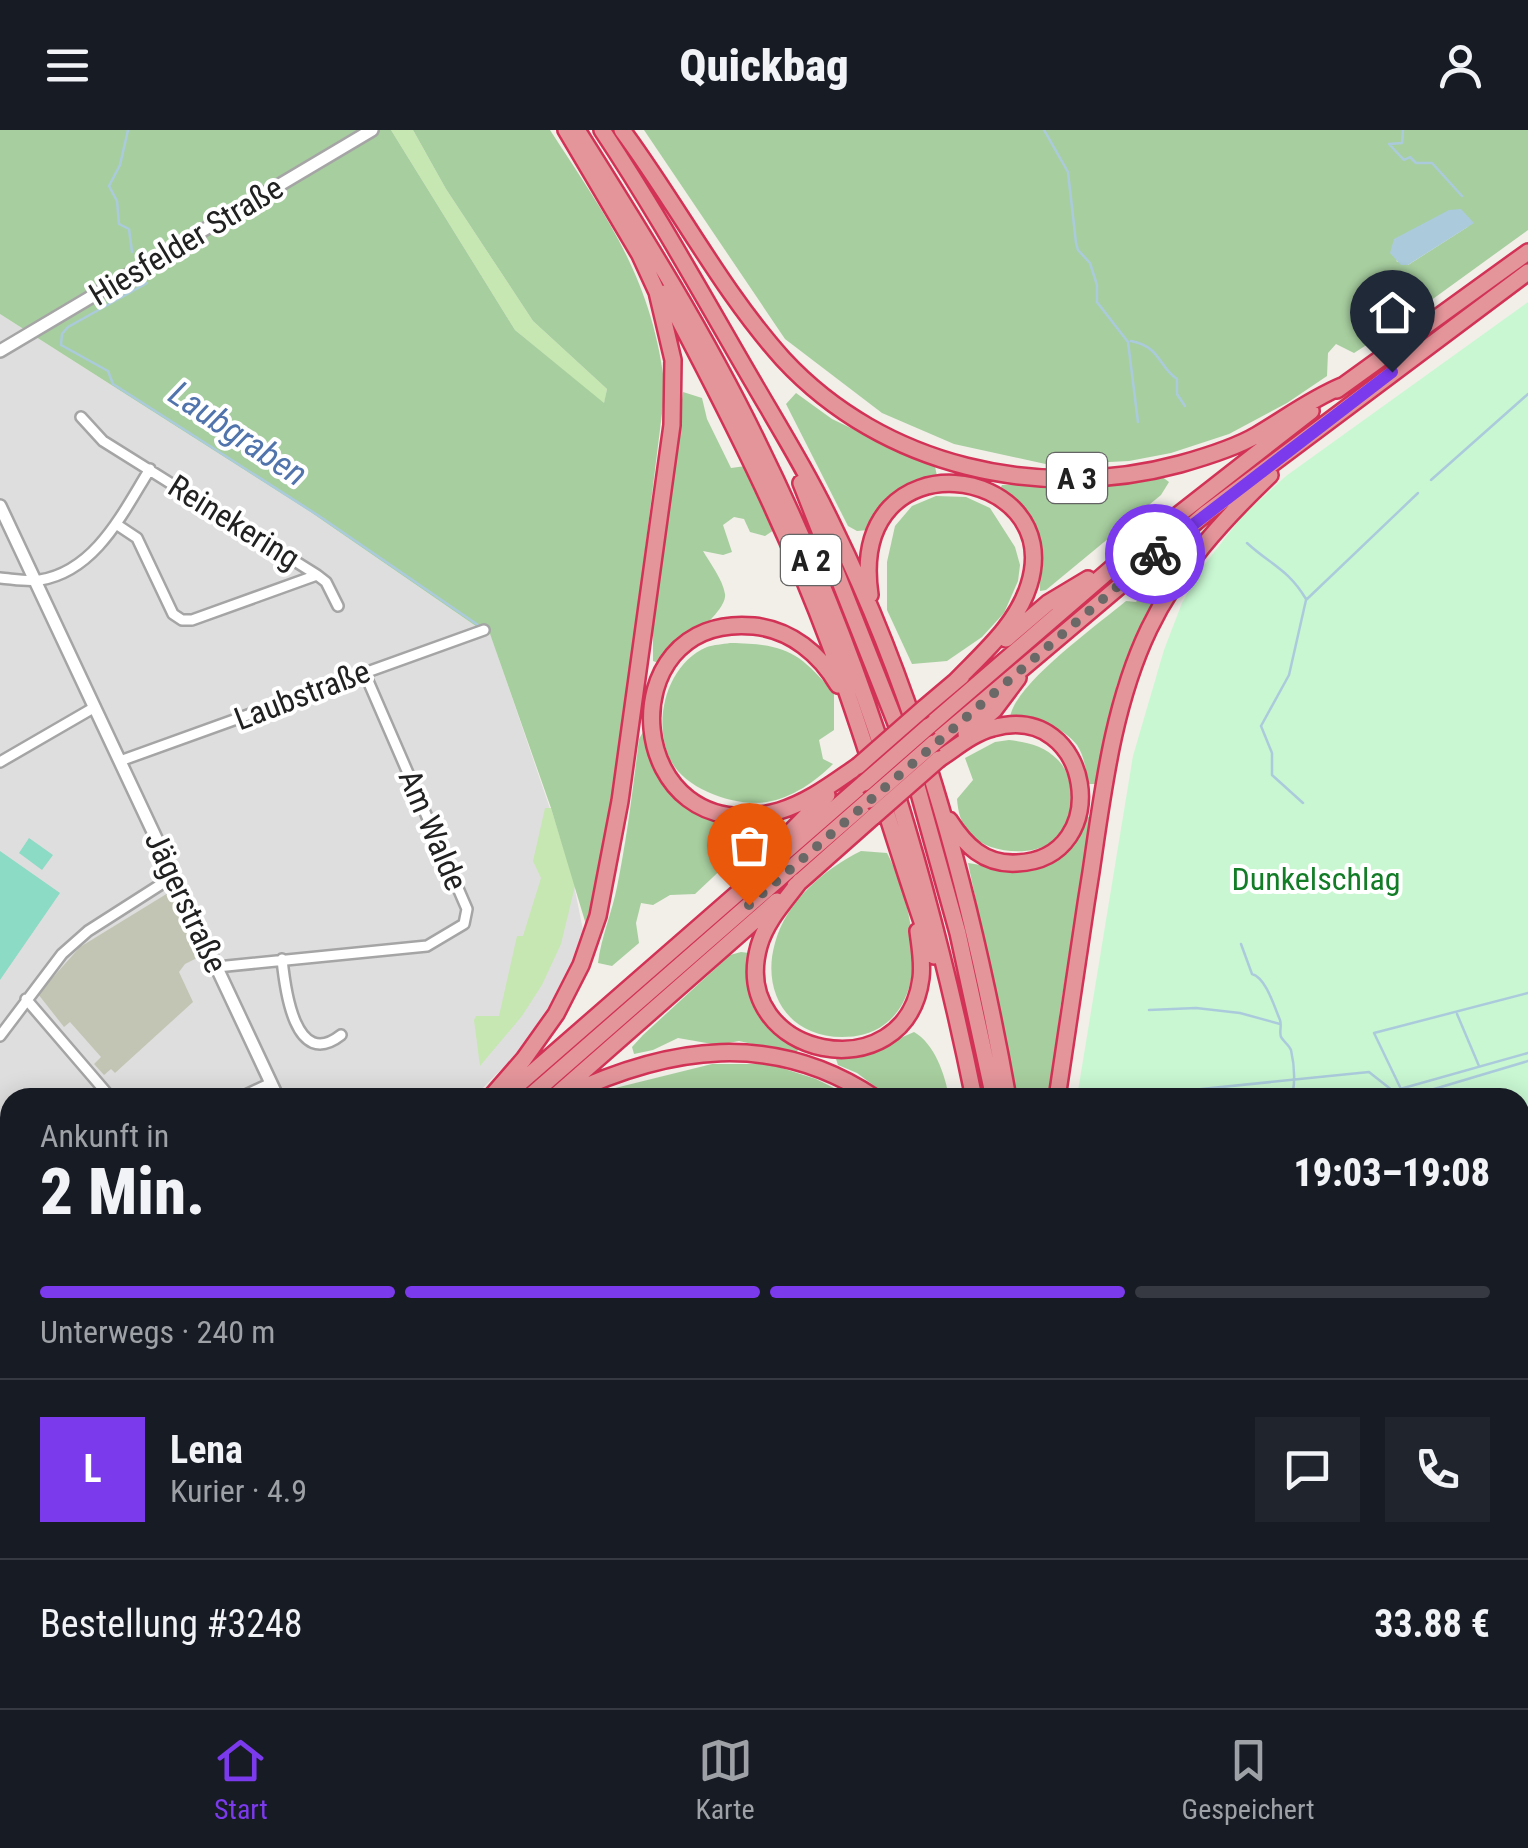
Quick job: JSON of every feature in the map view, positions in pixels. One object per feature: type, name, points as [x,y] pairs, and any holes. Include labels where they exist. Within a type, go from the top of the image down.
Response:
[{"type":"highway","points":[[499,1088],[556,1014],[598,916],[620,802],[672,425],[672,360],[661,302],[640,255],[566,130]]},
{"type":"highway","name":"A 2","points":[[577,130],[636,222],[718,366],[759,445],[826,594],[884,746],[929,900],[972,1088]]},
{"type":"highway","name":"A 2","points":[[602,130],[750,376],[826,540],[908,755],[958,933],[992,1088]]},
{"type":"highway","name":"A 3","points":[[622,130],[784,360],[833,405],[923,454],[1022,477],[1102,478],[1148,471],[1180,464],[1254,437],[1313,398],[1342,386],[1528,252]]},
{"type":"highway","points":[[576,150],[658,280],[768,498],[812,599],[856,719],[960,1027]]},
{"type":"highway","points":[[540,1088],[871,808],[1032,658],[1204,514],[1528,272]]},
{"type":"highway","points":[[750,376],[835,530],[922,746],[984,979],[1006,1088]]},
{"type":"highway","points":[[856,719],[831,673],[810,650],[770,629],[732,626],[702,635],[669,663],[653,694],[650,726],[656,755],[672,782],[698,804],[724,813],[744,816],[782,810],[861,774],[929,726],[1127,555],[1342,386]]},
{"type":"highway","points":[[1059,1088],[1110,755],[1137,658],[1150,627],[1211,535],[1330,418]]},
{"type":"highway","points":[[873,619],[869,550],[876,527],[890,508],[906,494],[936,482],[969,483],[1000,497],[1015,512],[1029,537],[1033,565],[1030,582],[1004,632],[956,681]]},
{"type":"highway","points":[[514,1088],[735,895],[956,681],[1048,603],[1127,555]]},
{"type":"highway","points":[[936,751],[987,730],[1013,725],[1034,728],[1052,737],[1068,752],[1078,772],[1082,795],[1078,816],[1063,842],[1043,856],[1016,863],[992,860],[973,850],[939,805]]},
{"type":"highway","points":[[564,1088],[800,881],[871,808]]},
{"type":"highway","points":[[800,881],[764,934],[757,956],[757,981],[767,1010],[784,1030],[806,1044],[826,1050],[870,1044],[896,1028],[909,1011],[922,971],[914,898]]},
{"type":"highway","points":[[585,1088],[640,1065],[721,1052],[755,1053],[800,1062],[858,1088]]},
{"type":"street","name":"Hiesfelder Straße","points":[[0,351],[372,130]]},
{"type":"street","name":"Reinekering","points":[[81,417],[104,441],[317,575],[326,582],[338,606]]},
{"type":"street","name":"Reinekering","points":[[35,581],[84,559],[104,541],[150,470]]},
{"type":"street","name":"Jägerstraße","points":[[0,506],[273,1088]]},
{"type":"street","name":"Reinekering","points":[[116,524],[137,538],[174,614],[182,620],[192,620],[317,575]]},
{"type":"street","points":[[0,578],[35,581]]},
{"type":"street","name":"Laubstraße","points":[[120,761],[484,630]]},
{"type":"street","name":"Am Walde","points":[[217,967],[427,946],[462,926],[467,908],[365,674]]},
{"type":"street","points":[[0,762],[94,707]]},
{"type":"street","points":[[0,1036],[51,965],[74,943],[174,876]]},
{"type":"street","points":[[282,959],[285,997],[307,1040],[331,1043],[341,1035]]},
{"type":"street","points":[[26,999],[102,1088]]},
{"type":"street","points":[[260,1088],[271,1083]]},
{"type":"shaded area","points":[[0,314],[309,511],[483,631],[489,630],[571,870],[584,935],[564,983],[522,1048],[483,1088],[0,1088]]},
{"type":"shaded area","points":[[168,893],[173,895],[201,956],[179,972],[193,1002],[115,1073],[111,1069],[104,1075],[94,1064],[101,1057],[70,1022],[64,1027],[38,994],[80,947]]},
{"type":"green space","points":[[0,130],[391,130],[515,330],[604,403],[607,389],[533,321],[446,189],[413,130],[550,130],[609,222],[639,283],[659,350],[665,389],[618,769],[587,928],[551,808],[489,631],[483,631],[309,511],[0,314]]},
{"type":"green space","points":[[391,130],[413,130],[446,189],[533,321],[607,389],[604,404],[515,330]]},
{"type":"green space","points":[[644,130],[1528,130],[1528,230],[1354,353],[1336,344],[1328,353],[1327,376],[1287,403],[1229,434],[1171,453],[1129,461],[1050,465],[954,444],[882,413],[785,339]],"holes":[[[1469,226],[1408,265],[1396,261]]]},
{"type":"green space","name":"Dunkelschlag","points":[[1528,302],[1528,1088],[1078,1088],[1133,756],[1164,650],[1182,603],[1201,569],[1243,515],[1286,476]]},
{"type":"green space","points":[[683,392],[702,398],[707,419],[731,468],[746,466],[774,530],[765,536],[750,532],[744,519],[734,517],[723,525],[732,552],[723,555],[703,551],[722,583],[724,602],[710,621],[661,664],[653,661],[653,617]]},
{"type":"green space","points":[[796,393],[832,419],[934,462],[937,476],[904,486],[876,515],[868,530],[857,531],[848,526],[786,404]]},
{"type":"green space","points":[[1161,476],[1169,482],[1161,495],[1040,591],[1039,553],[1012,501],[1000,489],[1002,485],[1122,485]]},
{"type":"green space","points":[[936,496],[966,497],[990,508],[1015,547],[1020,565],[1018,581],[1004,613],[982,637],[947,661],[912,664],[887,610],[887,562],[895,526],[912,506]]},
{"type":"green space","points":[[1142,595],[1152,596],[1151,605],[1117,684],[1095,784],[1089,784],[1081,753],[1071,738],[1046,724],[1010,718],[1015,704],[1041,673],[1126,601],[1136,602]]},
{"type":"green space","points":[[730,643],[765,645],[789,653],[834,693],[834,730],[819,740],[823,759],[833,764],[803,788],[776,800],[741,802],[700,788],[678,771],[665,746],[663,713],[672,681],[693,656],[707,647]]},
{"type":"green space","points":[[643,732],[651,757],[672,792],[705,815],[737,822],[746,836],[744,848],[695,894],[670,895],[653,905],[641,903],[636,923],[639,943],[612,966],[598,963],[617,887]]},
{"type":"green space","points":[[1009,740],[1047,751],[1058,760],[1069,779],[1071,803],[1065,826],[1050,843],[1031,850],[998,849],[977,840],[964,826],[958,809],[957,799],[973,780],[965,758],[995,742]]},
{"type":"green space","points":[[545,808],[551,808],[575,886],[561,944],[522,1016],[480,1066],[474,1020],[476,1016],[499,1016],[517,936],[523,936],[541,878],[533,861]]},
{"type":"green space","points":[[1087,815],[1091,829],[1060,1009],[1052,1088],[1015,1088],[968,863],[1005,869],[1070,842]]},
{"type":"green space","points":[[29,838],[53,855],[42,870],[19,853]]},
{"type":"green space","points":[[0,851],[60,893],[0,980]]},
{"type":"green space","points":[[861,851],[887,853],[903,893],[913,941],[909,988],[900,1008],[875,1030],[853,1036],[823,1035],[793,1020],[783,1008],[772,978],[775,943],[788,914],[808,888]]},
{"type":"green space","points":[[749,953],[750,984],[759,1008],[774,1027],[799,1047],[796,1054],[739,1041],[718,1045],[678,1038],[634,1054],[632,1047],[643,1035],[730,955]]},
{"type":"green space","points":[[914,1032],[933,1052],[947,1088],[877,1088],[838,1065],[836,1059],[871,1051]]},
{"type":"green space","points":[[712,1064],[769,1064],[834,1088],[615,1088]]},
{"type":"water","points":[[1461,209],[1474,223],[1408,265],[1401,265],[1390,253],[1394,239],[1449,210]]},
{"type":"waterway","name":"Laubgraben","points":[[128,130],[120,165],[109,186],[117,201],[119,224],[129,229],[132,252]]},
{"type":"waterway","points":[[1044,130],[1068,172],[1076,243],[1090,263],[1097,285],[1097,302],[1128,342],[1138,422]]},
{"type":"waterway","points":[[1403,130],[1402,143],[1389,144],[1404,160],[1410,157],[1416,163],[1432,163],[1462,196]]},
{"type":"waterway","name":"Laubgraben","points":[[147,283],[68,327],[62,334],[61,345],[108,371],[113,384],[319,516],[478,625]]},
{"type":"waterway","points":[[1131,341],[1154,352],[1177,379],[1177,394],[1185,406]]},
{"type":"waterway","points":[[1431,480],[1528,394]]},
{"type":"waterway","points":[[1303,803],[1272,775],[1272,753],[1261,726],[1289,675],[1306,600],[1418,493]]},
{"type":"waterway","points":[[1247,543],[1286,574],[1306,599]]},
{"type":"waterway","points":[[1241,944],[1252,974],[1265,987],[1280,1020],[1281,1037],[1292,1055],[1293,1088]]},
{"type":"waterway","points":[[1400,1087],[1374,1033],[1528,993]]},
{"type":"waterway","points":[[1149,1010],[1196,1008],[1240,1013],[1280,1024]]},
{"type":"waterway","points":[[1457,1014],[1479,1066]]},
{"type":"waterway","points":[[1404,1088],[1528,1053]]},
{"type":"waterway","points":[[1438,1088],[1528,1061]]},
{"type":"waterway","points":[[1212,1088],[1369,1072],[1389,1088]]},
{"type":"way so far","points":[[749,905],[1155,554]]},
{"type":"route","points":[[1155,554],[1392,372]]}]
